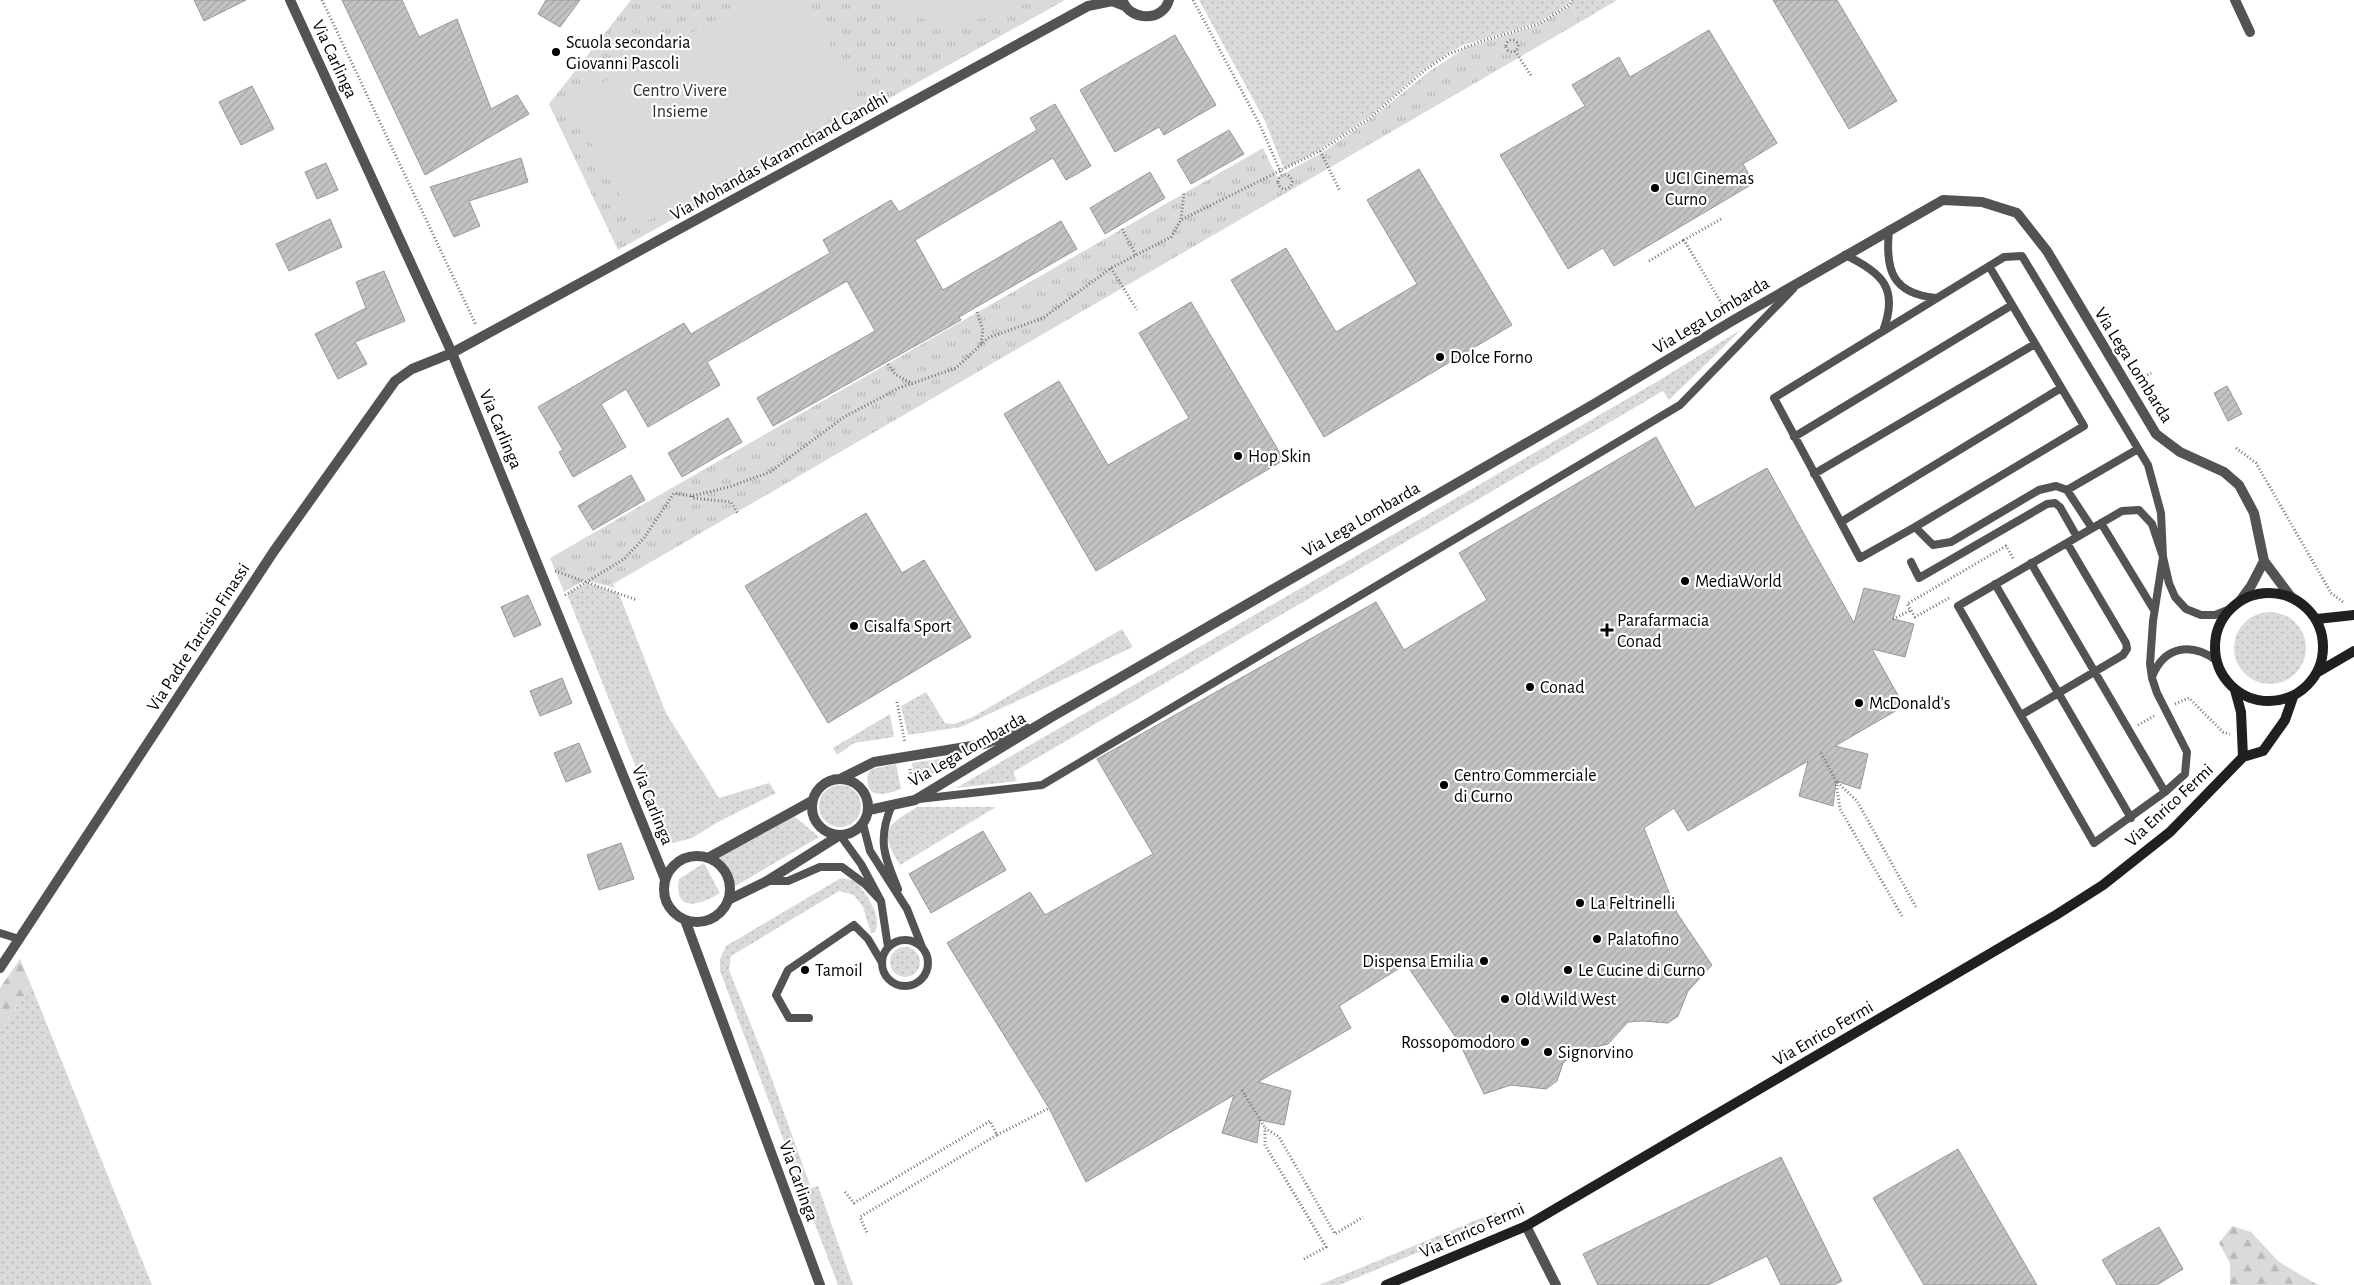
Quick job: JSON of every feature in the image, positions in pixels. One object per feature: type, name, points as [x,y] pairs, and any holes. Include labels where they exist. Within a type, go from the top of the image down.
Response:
[{"type":"street","name":"Via Carlinga","points":[[290,0],[452,353],[666,879]]},
{"type":"street","name":"Via Mohandas Karamchand Gandhi","points":[[452,353],[1091,3],[1112,1],[1124,3],[1132,13],[1144,17],[1157,14],[1168,4],[1169,0]]},
{"type":"street","points":[[2235,0],[2250,32]]},
{"type":"street","name":"Via Lega Lombarda","points":[[868,810],[915,800],[1050,718],[1594,404],[1801,280],[1943,200],[1982,202],[2017,213],[2047,251],[2156,434],[2180,452],[2224,472],[2240,485],[2254,513],[2264,561],[2291,597]]},
{"type":"street","name":"Via Padre Tarcisio Finassi","points":[[0,968],[274,551],[395,381],[412,369],[452,353]]},
{"type":"street","points":[[2240,602],[2264,561]]},
{"type":"street","points":[[2274,593],[2291,597],[2305,606],[2316,619],[2323,636],[2324,654],[2318,672],[2303,691],[2293,697],[2273,702],[2253,700],[2235,690],[2223,677],[2216,660],[2215,642],[2220,624],[2230,609],[2240,602],[2256,594],[2274,593]]},
{"type":"street","points":[[2316,619],[2354,615]]},
{"type":"street","points":[[2318,672],[2354,651]]},
{"type":"street","points":[[2235,690],[2241,712],[2242,757]]},
{"type":"street","name":"Via Enrico Fermi","points":[[1386,1285],[1526,1226],[2048,920],[2103,885],[2170,832],[2242,757],[2264,751],[2284,720],[2293,697]]},
{"type":"street","name":"Via Lega Lombarda","points":[[708,858],[812,801],[820,787],[827,782],[842,778],[874,762],[984,744],[1050,718]]},
{"type":"street","points":[[728,900],[767,881],[840,835],[857,830],[863,824],[868,810],[868,801],[859,785],[842,778]]},
{"type":"street","points":[[812,801],[814,817],[818,825],[832,834],[840,835]]},
{"type":"street","name":"Via Carlinga","points":[[708,858],[698,856],[682,860],[670,870],[664,889],[669,908],[685,920],[820,1285]]},
{"type":"street","points":[[685,920],[706,921],[724,909],[728,900],[730,889],[726,875],[717,863],[708,858]]},
{"type":"street","points":[[1526,1226],[1556,1285]]},
{"type":"lane","points":[[1889,230],[1887,260],[1893,276],[1904,289],[1920,297],[1937,298]]},
{"type":"lane","points":[[1845,255],[1872,269],[1883,282],[1889,298],[1889,315],[1883,331]]},
{"type":"lane","points":[[1989,266],[2084,426],[1860,558],[1774,398],[2004,256],[2022,256],[2148,466],[2158,498],[2162,520],[2162,558],[2154,610],[2150,664],[2152,678],[2165,709],[2187,752],[2185,774],[2131,818],[2094,843],[1958,606],[2122,511],[2139,510],[2152,524],[2162,558],[2168,583],[2175,597],[2186,608],[2200,615],[2215,615],[2230,609]]},
{"type":"lane","points":[[915,800],[1042,785],[1680,405],[1801,280]]},
{"type":"lane","points":[[1794,437],[2012,305]]},
{"type":"lane","points":[[1814,474],[2035,344]]},
{"type":"lane","points":[[1841,522],[2061,388]]},
{"type":"lane","points":[[2067,490],[2138,449]]},
{"type":"lane","points":[[1915,527],[1933,545],[1951,542],[2039,490],[2056,486],[2067,490],[2092,528]]},
{"type":"lane","points":[[1911,562],[1919,578],[2047,504],[2055,503],[2060,507],[2077,537]]},
{"type":"lane","points":[[2101,523],[2154,610]]},
{"type":"lane","points":[[2021,715],[2123,655],[2127,649],[2126,643],[2067,543]]},
{"type":"lane","points":[[2031,563],[2165,792]]},
{"type":"lane","points":[[1995,584],[2131,818]]},
{"type":"lane","points":[[2152,678],[2161,661],[2178,650],[2192,649],[2205,652],[2216,660]]},
{"type":"lane","points":[[809,1018],[789,1018],[776,995],[788,970],[854,924],[868,939],[881,961],[885,976],[897,986],[910,986],[921,981],[927,970],[928,958],[884,856],[884,824],[892,805]]},
{"type":"lane","points":[[863,824],[870,851],[906,909]]},
{"type":"lane","points":[[840,835],[861,864],[882,901],[888,947]]},
{"type":"lane","points":[[767,881],[788,880],[820,867],[842,867],[865,884],[882,901]]},
{"type":"lane","points":[[0,933],[19,939]]},
{"type":"lane","points":[[881,961],[888,947],[898,941],[911,941],[922,947]]},
{"type":"path","points":[[322,0],[482,337]]},
{"type":"path","points":[[1193,0],[1260,125],[1281,174]]},
{"type":"path","points":[[1181,220],[1281,174],[1320,151],[1370,118],[1425,70],[1449,54],[1464,47],[1539,24],[1569,5],[1572,0]]},
{"type":"path","points":[[1507,33],[1510,40]]},
{"type":"path","points":[[1510,40],[1515,40],[1518,43],[1516,51],[1532,77]]},
{"type":"path","points":[[1510,40],[1506,45],[1507,48],[1511,52],[1516,51]]},
{"type":"path","points":[[1320,151],[1340,191]]},
{"type":"path","points":[[1281,174],[1291,177],[1292,184],[1290,188],[1283,189],[1279,186],[1278,178],[1281,174]]},
{"type":"path","points":[[692,498],[770,472],[844,417],[899,388],[956,368],[988,338],[1043,318],[1111,268],[1171,237],[1181,220],[1184,193]]},
{"type":"path","points":[[1649,261],[1721,219]]},
{"type":"path","points":[[1122,229],[1136,255]]},
{"type":"path","points":[[1684,240],[1732,321]]},
{"type":"path","points":[[1111,268],[1137,310]]},
{"type":"path","points":[[977,312],[983,330],[981,345]]},
{"type":"path","points":[[888,364],[895,374],[913,384]]},
{"type":"path","points":[[2236,448],[2256,463],[2331,593],[2343,602],[2348,601]]},
{"type":"path","points":[[552,600],[587,583],[624,559],[644,538],[674,493],[692,498],[731,502],[738,514]]},
{"type":"path","points":[[1955,594],[1915,617],[1907,604],[2006,546],[2014,559],[2006,564]]},
{"type":"path","points":[[552,569],[637,600]]},
{"type":"path","points":[[1893,619],[1911,610]]},
{"type":"path","points":[[2129,730],[2183,699],[2189,698],[2223,732],[2241,737]]},
{"type":"path","points":[[1821,753],[1836,782],[1840,809],[1902,916]]},
{"type":"path","points":[[1836,782],[1857,801],[1916,908]]},
{"type":"path","points":[[1242,1090],[1265,1128],[1279,1137],[1335,1234],[1363,1217]]},
{"type":"path","points":[[867,1233],[860,1217],[997,1134],[1049,1108]]},
{"type":"path","points":[[845,1192],[854,1203],[990,1121],[997,1134]]},
{"type":"path","points":[[1265,1128],[1265,1145],[1326,1247],[1304,1258]]},
{"type":"green space","name":"Centro Vivere Insieme","points":[[631,0],[1065,0],[618,250],[549,104]]},
{"type":"green space","points":[[750,0],[805,0],[861,101],[638,226],[568,102]]},
{"type":"green space","points":[[881,0],[952,2],[1028,0],[991,16],[954,22],[918,17],[899,10]]},
{"type":"green space","points":[[1199,0],[1570,0],[1568,4],[1538,23],[1463,45],[1448,53],[1424,69],[1370,116],[1319,150],[1284,169],[1265,121]]},
{"type":"green space","points":[[1573,0],[1617,0],[1580,22],[1570,6]]},
{"type":"green space","points":[[1570,6],[1580,22],[613,584],[615,588],[585,580],[564,592],[550,558],[1263,148],[1277,177],[1323,152],[1371,119],[1427,73],[1465,48],[1539,25]]},
{"type":"green space","points":[[1742,329],[1669,400],[1663,391],[1013,772],[1017,781],[956,788],[1658,381]]},
{"type":"green space","points":[[587,583],[619,594],[666,713],[719,798],[769,783],[776,793],[718,822],[692,838],[673,843],[664,838],[567,594]]},
{"type":"green space","points":[[2263,612],[2277,612],[2296,622],[2306,641],[2306,655],[2296,674],[2277,684],[2263,684],[2244,674],[2234,655],[2234,641],[2244,622]]},
{"type":"green space","points":[[1122,629],[1133,647],[961,727],[908,735],[901,706],[926,692],[945,723],[954,724],[973,717]]},
{"type":"green space","points":[[890,714],[894,737],[854,743],[837,755],[833,748]]},
{"type":"green space","points":[[953,757],[955,764],[915,782],[912,763]]},
{"type":"green space","points":[[896,764],[901,789],[882,794],[872,791],[869,787],[868,773],[872,769]]},
{"type":"green space","points":[[844,785],[852,788],[858,794],[861,806],[858,818],[852,824],[836,827],[828,824],[822,818],[819,802],[822,794],[828,788]]},
{"type":"green space","points":[[917,807],[996,807],[900,865],[889,844],[889,830],[898,819]]},
{"type":"green space","points":[[794,816],[819,837],[730,889],[724,870],[708,858]]},
{"type":"green space","points":[[704,863],[720,893],[698,903],[690,904],[685,902],[680,898],[678,890],[679,879]]},
{"type":"green space","points":[[841,878],[857,881],[869,899],[877,919],[875,932],[871,933],[863,907],[854,895],[839,891],[731,956],[729,970],[765,1060],[811,1188],[818,1186],[853,1285],[838,1285],[720,971],[720,959],[726,946]]},
{"type":"green space","points":[[905,947],[916,951],[920,962],[916,973],[905,977],[894,973],[890,962],[894,951]]},
{"type":"green space","points":[[20,959],[31,985],[0,1031],[0,988]]},
{"type":"green space","points":[[31,985],[152,1285],[0,1285],[0,1031]]},
{"type":"green space","points":[[1496,1212],[1499,1219],[1339,1285],[1319,1285]]},
{"type":"green space","points":[[2232,1226],[2251,1232],[2279,1262],[2318,1285],[2230,1285],[2230,1263],[2219,1243]]},
{"type":"building","points":[[194,0],[246,0],[204,21]]},
{"type":"building","points":[[342,0],[402,0],[419,37],[457,19],[491,109],[517,95],[529,114],[425,175]]},
{"type":"building","points":[[546,0],[580,0],[560,27],[538,14]]},
{"type":"building","points":[[1773,0],[1837,0],[1897,101],[1849,129]]},
{"type":"building","points":[[1709,30],[1777,143],[1743,164],[1754,183],[1614,266],[1603,248],[1568,269],[1500,155],[1585,106],[1572,85],[1619,57],[1630,77]]},
{"type":"building","points":[[1175,35],[1216,105],[1164,135],[1159,127],[1115,152],[1080,90]]},
{"type":"building","points":[[252,86],[274,129],[241,145],[219,102]]},
{"type":"building","points":[[1055,104],[1091,166],[1066,180],[1053,158],[915,240],[943,290],[1061,221],[1077,249],[959,317],[961,320],[773,426],[757,398],[875,331],[847,281],[707,362],[720,385],[648,427],[626,389],[601,404],[626,447],[573,477],[559,452],[563,450],[538,407],[684,323],[691,334],[830,253],[823,240],[891,200],[899,212],[1037,130],[1030,118]]},
{"type":"building","points":[[1229,130],[1244,154],[1191,184],[1177,160]]},
{"type":"building","points":[[521,158],[528,182],[469,201],[480,226],[454,237],[430,187]]},
{"type":"building","points":[[326,163],[338,190],[317,199],[305,172]]},
{"type":"building","points":[[1419,169],[1512,325],[1324,437],[1231,280],[1286,248],[1336,332],[1417,284],[1367,200]]},
{"type":"building","points":[[1150,172],[1165,198],[1105,234],[1090,208]]},
{"type":"building","points":[[330,219],[342,247],[289,271],[276,244]]},
{"type":"building","points":[[384,271],[405,321],[355,342],[367,364],[338,379],[315,334],[366,308],[356,282]]},
{"type":"building","points":[[1191,302],[1284,460],[1096,571],[1004,414],[1059,381],[1108,465],[1189,418],[1139,333]]},
{"type":"building","points":[[2227,386],[2242,414],[2228,421],[2214,393]]},
{"type":"building","points":[[728,418],[742,442],[682,477],[668,453]]},
{"type":"building","points":[[1656,437],[1695,508],[1767,468],[1854,623],[1864,588],[1900,596],[1893,619],[1914,624],[1905,657],[1872,649],[1904,706],[1835,746],[1868,754],[1860,789],[1836,781],[1833,806],[1799,796],[1808,761],[1688,831],[1674,808],[1644,828],[1677,913],[1712,965],[1688,991],[1678,1016],[1668,1023],[1628,1022],[1608,1044],[1577,1051],[1563,1063],[1557,1081],[1546,1089],[1511,1085],[1484,1094],[1459,1042],[1406,964],[1339,1006],[1351,1028],[1258,1082],[1291,1091],[1284,1125],[1260,1120],[1257,1143],[1222,1133],[1234,1095],[1086,1182],[1049,1108],[947,943],[1030,892],[1045,915],[1153,854],[1097,759],[1376,602],[1404,650],[1487,600],[1459,553]]},
{"type":"building","points":[[631,475],[645,500],[593,530],[578,506]]},
{"type":"building","points":[[866,513],[902,573],[924,560],[971,637],[828,723],[745,586]]},
{"type":"building","points":[[528,595],[541,625],[514,637],[501,607]]},
{"type":"building","points":[[562,678],[572,703],[540,716],[530,691]]},
{"type":"building","points":[[579,743],[591,772],[566,782],[554,753]]},
{"type":"building","points":[[983,831],[1006,870],[931,913],[909,874]]},
{"type":"building","points":[[621,843],[634,879],[599,890],[587,855]]},
{"type":"building","points":[[1958,1149],[2037,1285],[1924,1285],[1873,1198]]},
{"type":"building","points":[[1781,1157],[1842,1281],[1834,1285],[1781,1285],[1767,1256],[1708,1285],[1598,1285],[1583,1254]]},
{"type":"building","points":[[2159,1227],[2183,1269],[2157,1285],[2117,1285],[2102,1260]]},
{"type":"place","name":"Scuola secondaria Giovanni Pascoli","points":[[556,52]]},
{"type":"place","name":"UCI Cinemas Curno","points":[[1655,188]]},
{"type":"place","name":"Dolce Forno","points":[[1440,357]]},
{"type":"place","name":"Hop Skin","points":[[1238,456]]},
{"type":"place","name":"MediaWorld","points":[[1685,581]]},
{"type":"place","name":"Cisalfa Sport","points":[[854,626]]},
{"type":"place","name":"Parafarmacia Conad","points":[[1607,630]]},
{"type":"place","name":"Conad","points":[[1530,687]]},
{"type":"place","name":"McDonald's","points":[[1859,703]]},
{"type":"place","name":"Centro Commerciale di Curno","points":[[1444,785]]},
{"type":"place","name":"La Feltrinelli","points":[[1580,903]]},
{"type":"place","name":"Palatofino","points":[[1597,939]]},
{"type":"place","name":"Dispensa Emilia","points":[[1484,961]]},
{"type":"place","name":"Tamoil","points":[[805,970]]},
{"type":"place","name":"Le Cucine di Curno","points":[[1568,970]]},
{"type":"place","name":"Old Wild West","points":[[1505,999]]},
{"type":"place","name":"Rossopomodoro","points":[[1525,1042]]},
{"type":"place","name":"Signorvino","points":[[1548,1052]]}]
